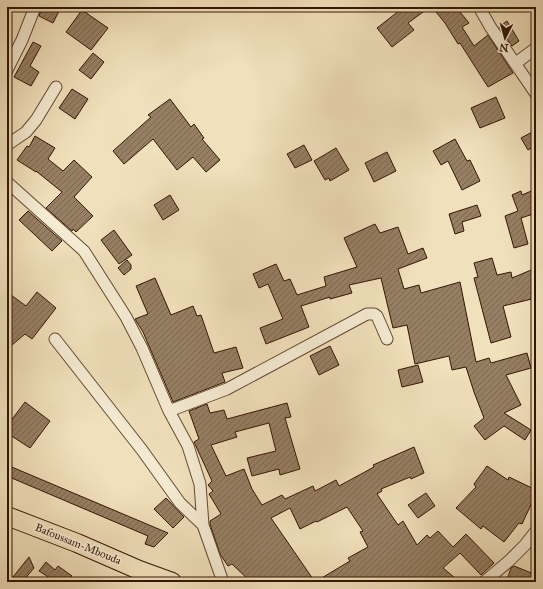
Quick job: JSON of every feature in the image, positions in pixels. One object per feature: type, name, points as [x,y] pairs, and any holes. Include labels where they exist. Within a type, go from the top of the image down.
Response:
[{"type":"highway","name":"Bafoussam-Mbouda","points":[[7,516],[172,582]]},
{"type":"street","points":[[7,70],[22,40],[35,7]]},
{"type":"street","points":[[479,7],[491,28],[536,94]]},
{"type":"street","points":[[516,63],[536,48]]},
{"type":"street","points":[[7,145],[26,132],[36,120],[56,87]]},
{"type":"street","points":[[7,182],[84,251],[126,317],[142,348],[169,411],[188,446],[197,470],[200,484],[203,525],[223,582]]},
{"type":"street","points":[[169,411],[227,389],[367,314],[374,314],[377,316],[387,339]]},
{"type":"street","points":[[55,339],[142,450],[180,504],[203,525]]},
{"type":"street","points":[[484,582],[509,561],[536,531]]},
{"type":"building","points":[[42,7],[61,7],[53,23],[39,16]]},
{"type":"building","points":[[404,7],[430,7],[408,23],[414,30],[392,47],[377,28]]},
{"type":"building","points":[[432,7],[456,7],[469,23],[462,27],[474,46],[488,35],[513,73],[488,87],[460,43],[458,44],[445,23]]},
{"type":"building","points":[[82,10],[108,28],[91,50],[66,32]]},
{"type":"building","points":[[507,21],[519,41],[512,46],[499,27]]},
{"type":"building","points":[[33,42],[41,46],[30,66],[39,72],[31,86],[14,77]]},
{"type":"building","points":[[93,53],[104,62],[91,79],[79,70]]},
{"type":"building","points":[[72,89],[88,99],[75,119],[59,108]]},
{"type":"building","points":[[496,97],[505,118],[480,128],[471,108]]},
{"type":"building","points":[[170,99],[191,127],[194,124],[204,138],[202,139],[220,160],[206,172],[193,157],[177,170],[153,139],[124,164],[113,151],[151,117],[148,115]]},
{"type":"building","points":[[536,130],[536,145],[528,150],[521,138]]},
{"type":"building","points":[[35,136],[55,148],[48,159],[63,171],[74,160],[92,177],[74,197],[93,216],[76,232],[73,229],[72,231],[46,208],[62,192],[36,171],[17,160],[27,146],[29,147]]},
{"type":"building","points":[[455,139],[467,161],[470,160],[480,181],[462,190],[448,161],[441,165],[433,151]]},
{"type":"building","points":[[304,145],[312,160],[295,168],[287,154]]},
{"type":"building","points":[[336,148],[349,170],[330,181],[329,178],[325,180],[314,161]]},
{"type":"building","points":[[387,152],[396,171],[374,182],[365,163]]},
{"type":"building","points":[[536,189],[536,213],[521,218],[528,244],[514,248],[505,216],[518,211],[512,195],[521,191],[522,195]]},
{"type":"building","points":[[170,195],[179,210],[163,220],[154,205]]},
{"type":"building","points":[[477,205],[481,216],[462,222],[464,231],[455,234],[449,214]]},
{"type":"building","points":[[28,211],[62,241],[52,251],[19,220]]},
{"type":"building","points":[[375,224],[380,233],[398,227],[408,254],[423,248],[427,258],[398,269],[404,289],[419,285],[421,293],[460,282],[476,362],[489,358],[491,363],[527,353],[531,368],[506,375],[521,405],[504,413],[531,430],[525,440],[504,426],[485,440],[474,426],[484,418],[466,367],[452,370],[449,356],[415,364],[407,325],[393,328],[381,278],[349,285],[352,293],[330,299],[330,297],[301,306],[309,327],[266,344],[260,328],[283,319],[268,284],[259,288],[253,274],[276,264],[284,281],[290,279],[297,295],[326,286],[324,277],[357,267],[344,238]]},
{"type":"building","points":[[114,230],[132,255],[119,264],[101,240]]},
{"type":"building","points":[[492,258],[497,275],[511,272],[512,278],[536,268],[536,298],[503,306],[511,337],[491,343],[474,278],[478,277],[474,263]]},
{"type":"building","points":[[127,260],[131,265],[131,269],[124,275],[118,268]]},
{"type":"building","points":[[155,278],[171,315],[193,306],[197,316],[201,315],[214,353],[236,347],[243,368],[222,373],[225,382],[173,402],[143,332],[135,319],[148,314],[136,286]]},
{"type":"building","points":[[7,292],[26,306],[37,292],[56,308],[32,339],[25,334],[12,345],[7,340]]},
{"type":"building","points":[[330,346],[339,365],[319,375],[310,356]]},
{"type":"building","points":[[418,365],[423,382],[402,387],[398,370]]},
{"type":"building","points":[[25,402],[50,421],[30,448],[7,433],[7,426]]},
{"type":"building","points":[[287,403],[291,417],[285,418],[300,469],[280,475],[279,469],[252,476],[247,458],[276,451],[269,423],[235,432],[237,437],[211,445],[226,476],[244,469],[252,489],[262,505],[282,495],[285,499],[313,486],[315,491],[336,480],[339,486],[374,467],[373,465],[414,447],[424,473],[381,489],[382,491],[377,494],[398,525],[403,521],[417,545],[427,535],[430,538],[438,531],[453,547],[466,534],[494,563],[481,575],[460,553],[443,568],[460,582],[315,582],[251,582],[232,564],[228,566],[220,554],[210,521],[221,514],[209,494],[213,491],[208,485],[212,481],[194,442],[199,439],[189,411],[207,404],[210,413],[224,410],[227,419]],"holes":[[[347,507],[363,531],[360,532],[368,547],[348,558],[350,561],[315,582],[271,518],[290,508],[300,529]]]},
{"type":"building","points":[[7,465],[168,533],[154,547],[145,544],[148,536],[7,476]]},
{"type":"building","points":[[487,466],[508,480],[509,477],[536,490],[536,494],[522,524],[519,523],[504,542],[483,526],[481,529],[456,508],[476,487],[474,484]]},
{"type":"building","points":[[426,493],[435,506],[418,518],[408,505]]},
{"type":"building","points":[[166,498],[184,517],[173,528],[154,509]]},
{"type":"building","points":[[29,557],[34,568],[22,582],[9,582]]},
{"type":"building","points":[[46,562],[55,570],[58,566],[72,576],[68,582],[47,582],[50,578],[39,571]]},
{"type":"building","points":[[514,566],[534,574],[531,582],[506,582],[511,568]]}]
